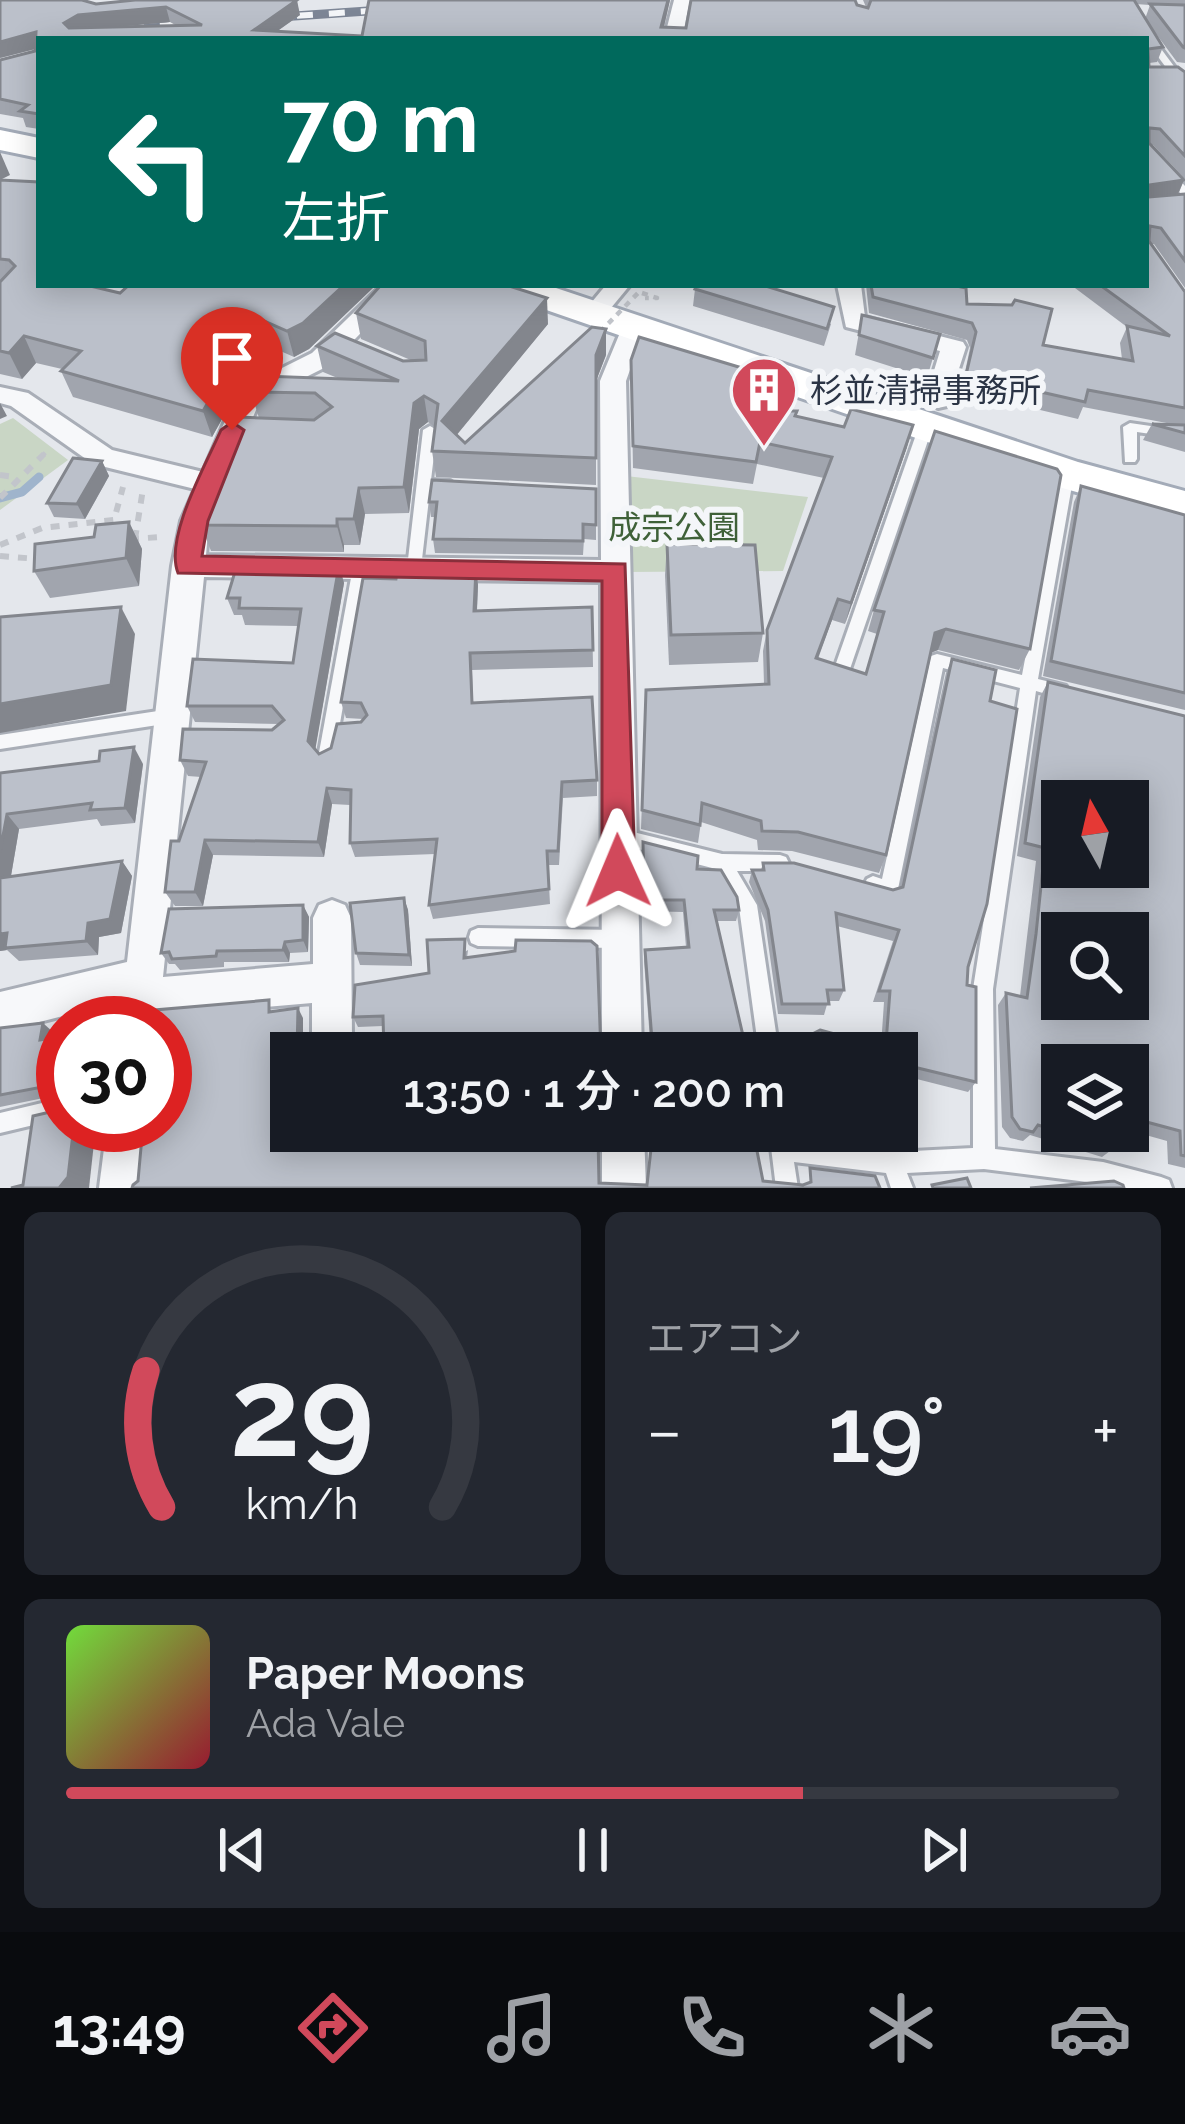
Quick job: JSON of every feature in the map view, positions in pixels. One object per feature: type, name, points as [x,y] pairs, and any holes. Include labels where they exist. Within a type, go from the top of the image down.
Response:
[{"type":"main road","points":[[0,140],[36,147]]},
{"type":"main road","points":[[0,155],[36,163]]},
{"type":"main road","points":[[527,288],[613,303],[932,413],[1067,474],[1185,507]]},
{"type":"main road","points":[[613,303],[792,381],[1185,474]]},
{"type":"street","points":[[674,36],[682,0]]},
{"type":"street","points":[[1149,73],[1182,77]]},
{"type":"street","points":[[141,996],[180,728],[194,480],[243,430],[257,391],[347,348],[393,288]]},
{"type":"street","points":[[849,288],[854,322],[954,346],[932,413]]},
{"type":"street","points":[[613,303],[614,381],[604,494],[615,572],[622,1032]]},
{"type":"street","points":[[84,463],[9,404],[19,399],[103,458],[194,480]]},
{"type":"street","points":[[187,566],[615,572]]},
{"type":"street","points":[[332,918],[332,1032]]},
{"type":"street","points":[[175,996],[331,982]]},
{"type":"street","points":[[0,1012],[36,1009]]},
{"type":"street","points":[[121,1188],[125,1152]]},
{"type":"street","points":[[623,1152],[624,1188]]},
{"type":"lane","points":[[1138,23],[1149,36]]},
{"type":"lane","points":[[1149,36],[1182,77]]},
{"type":"lane","points":[[1149,153],[1185,192]]},
{"type":"lane","points":[[1166,205],[1185,202]]},
{"type":"lane","points":[[777,424],[792,381]]},
{"type":"lane","points":[[842,669],[932,413]]},
{"type":"lane","points":[[1130,459],[1130,427],[1185,435]]},
{"type":"lane","points":[[414,568],[430,430]]},
{"type":"lane","points":[[984,1158],[983,989],[1029,683],[1067,474]]},
{"type":"lane","points":[[423,484],[465,487]]},
{"type":"lane","points":[[326,758],[338,729],[360,568]]},
{"type":"lane","points":[[850,879],[889,890],[937,660],[1073,694]]},
{"type":"lane","points":[[0,742],[180,728]]},
{"type":"lane","points":[[618,837],[722,862],[811,869]]},
{"type":"lane","points":[[722,862],[748,905],[766,1032]]},
{"type":"lane","points":[[478,937],[620,940]]},
{"type":"lane","points":[[0,1124],[36,1115]]},
{"type":"lane","points":[[782,1152],[787,1188]]},
{"type":"lane","points":[[839,1152],[892,1162],[984,1158],[1102,1173],[1161,1188]]},
{"type":"lane","points":[[892,1162],[902,1188]]},
{"type":"path","points":[[0,495],[15,477],[58,445]]},
{"type":"path","points":[[0,475],[15,477]]},
{"type":"path","points":[[0,545],[43,528],[114,520],[121,488],[194,480]]},
{"type":"path","points":[[135,539],[144,486]]},
{"type":"path","points":[[117,541],[162,537]]},
{"type":"path","points":[[0,556],[46,560]]},
{"type":"green space","points":[[13,418],[68,460],[0,510],[0,424]]},
{"type":"green space","name":"成宗公園","points":[[626,476],[808,497],[783,571],[627,572]]},
{"type":"building","points":[[0,0],[96,4],[297,0],[254,30],[362,36],[36,36],[36,114],[20,111],[28,105],[0,99],[0,60],[35,51],[36,32],[0,42]],"holes":[[[166,7],[202,25],[69,28],[64,23],[78,15]]]},
{"type":"building","points":[[369,0],[668,0],[661,27],[686,28],[691,0],[855,0],[868,8],[871,0],[1134,0],[1163,47],[1149,49],[1149,36],[362,36]]},
{"type":"building","points":[[1150,4],[1185,5],[1185,48],[1183,47]]},
{"type":"building","points":[[1149,67],[1178,67],[1185,72],[1185,156],[1160,129],[1149,128]]},
{"type":"building","points":[[1149,143],[1184,180],[1149,185]]},
{"type":"building","points":[[0,180],[36,182],[36,288],[99,288],[120,293],[126,288],[341,288],[303,323],[287,331],[262,320],[210,374],[224,375],[203,411],[61,371],[81,351],[24,336],[9,353],[0,351],[0,282],[15,266],[0,259]]},
{"type":"building","points":[[1149,185],[1150,197],[1185,194],[1185,261],[1161,228],[1150,226],[1149,241]]},
{"type":"building","points":[[1149,241],[1185,292],[1185,408],[1088,390],[1085,402],[966,375],[976,332],[972,323],[873,297],[872,288],[966,288],[967,304],[1012,305],[1015,300],[1052,309],[1043,345],[1133,361],[1127,326],[1170,336],[1104,288],[1149,288]]},
{"type":"building","points":[[378,288],[515,288],[547,298],[442,421],[465,443],[592,327],[606,329],[596,355],[596,458],[432,451],[438,404],[424,396],[414,403],[404,487],[359,488],[354,519],[337,519],[337,526],[201,525],[204,496],[238,417],[314,420],[332,407],[315,393],[251,392],[263,376],[399,381],[317,346],[335,333],[403,361],[426,360],[425,341],[356,313]]},
{"type":"building","points":[[772,288],[834,307],[827,329],[695,289]]},
{"type":"building","points":[[862,315],[940,334],[933,358],[859,335]]},
{"type":"building","points":[[639,337],[752,371],[737,397],[776,411],[797,411],[795,416],[844,427],[851,409],[913,425],[851,603],[838,599],[816,658],[866,674],[884,612],[874,610],[935,431],[1057,469],[1061,475],[1030,649],[946,629],[935,633],[886,855],[798,832],[762,831],[761,821],[702,803],[700,825],[642,810],[646,690],[769,684],[767,630],[832,457],[760,442],[756,462],[633,446],[631,360]]},
{"type":"building","points":[[1152,424],[1185,425],[1185,433]]},
{"type":"building","points":[[73,458],[102,461],[77,504],[47,503]]},
{"type":"building","points":[[432,480],[596,489],[596,525],[583,524],[583,541],[433,539],[437,502],[429,502]]},
{"type":"building","points":[[1081,486],[1185,515],[1185,693],[1051,661]]},
{"type":"building","points":[[129,522],[126,558],[34,571],[35,544],[94,537],[96,525]]},
{"type":"building","points":[[667,544],[755,545],[763,633],[671,635]]},
{"type":"building","points":[[237,565],[339,566],[308,741],[319,754],[331,748],[337,724],[361,722],[367,715],[361,703],[341,702],[363,578],[396,579],[397,573],[428,573],[429,567],[476,568],[474,611],[592,607],[593,650],[470,653],[472,703],[592,697],[597,780],[562,782],[558,851],[547,851],[549,889],[429,905],[437,839],[350,843],[351,790],[327,788],[318,842],[205,840],[195,892],[165,892],[171,841],[179,841],[206,762],[180,760],[183,729],[272,730],[284,720],[272,706],[187,706],[193,659],[293,663],[301,609],[239,608],[240,598],[227,598]]},
{"type":"building","points":[[121,607],[111,685],[0,704],[0,617]]},
{"type":"building","points":[[952,659],[996,670],[990,701],[1017,709],[987,904],[968,967],[967,985],[976,987],[976,1082],[918,1068],[918,1032],[887,1032],[890,991],[879,991],[899,930],[836,913],[844,990],[827,990],[829,1004],[782,1004],[768,910],[752,870],[764,870],[763,863],[794,863],[893,890],[903,887]]},
{"type":"building","points":[[1048,682],[1185,716],[1185,1156],[1181,1155],[1180,1131],[1149,1123],[1149,1044],[1041,1044],[1041,1126],[1033,1132],[1020,1129],[1012,1117],[1006,993],[1027,998],[1041,886],[1149,888],[1149,780],[1041,780],[1041,847],[1025,843]]},
{"type":"building","points":[[134,747],[125,808],[90,810],[92,803],[7,814],[0,852],[0,773],[99,761],[100,751]]},
{"type":"building","points":[[643,842],[698,856],[697,869],[721,870],[739,910],[714,910],[742,1032],[651,1032],[645,950],[689,947],[684,900],[644,900]]},
{"type":"building","points":[[122,861],[110,919],[88,923],[86,941],[5,948],[7,933],[0,934],[0,878]]},
{"type":"building","points":[[404,898],[409,955],[356,953],[350,903]]},
{"type":"building","points":[[303,905],[303,940],[285,942],[283,950],[217,951],[216,956],[172,959],[169,952],[161,953],[169,909]]},
{"type":"building","points":[[465,939],[464,958],[515,951],[516,940],[591,941],[597,946],[600,1032],[383,1032],[383,1016],[353,1017],[355,985],[429,973],[427,940]]},
{"type":"building","points":[[269,1000],[269,1012],[298,1008],[297,1032],[270,1032],[270,1152],[598,1152],[599,1183],[647,1185],[651,1152],[757,1152],[763,1181],[803,1185],[811,1182],[810,1168],[875,1176],[880,1188],[132,1188],[138,1181],[141,1152],[192,1152],[192,1007]]},
{"type":"building","points":[[36,1024],[36,1088],[0,1095],[0,1028]]},
{"type":"building","points":[[33,1116],[36,1152],[71,1152],[68,1177],[59,1188],[11,1188],[23,1185]]},
{"type":"building","points":[[967,1178],[971,1188],[932,1185]]},
{"type":"building","points":[[1114,1181],[1124,1188],[1030,1188]]},
{"type":"waterway","points":[[0,498],[22,492],[39,477]]},
{"type":"railway","points":[[265,18],[397,9]]},
{"type":"railway","points":[[128,28],[211,22]]},
{"type":"place","name":"杉並清掃事務所","points":[[764,449]]},
{"type":"route","points":[[232,430],[195,521],[187,566],[615,572],[618,871]]}]
